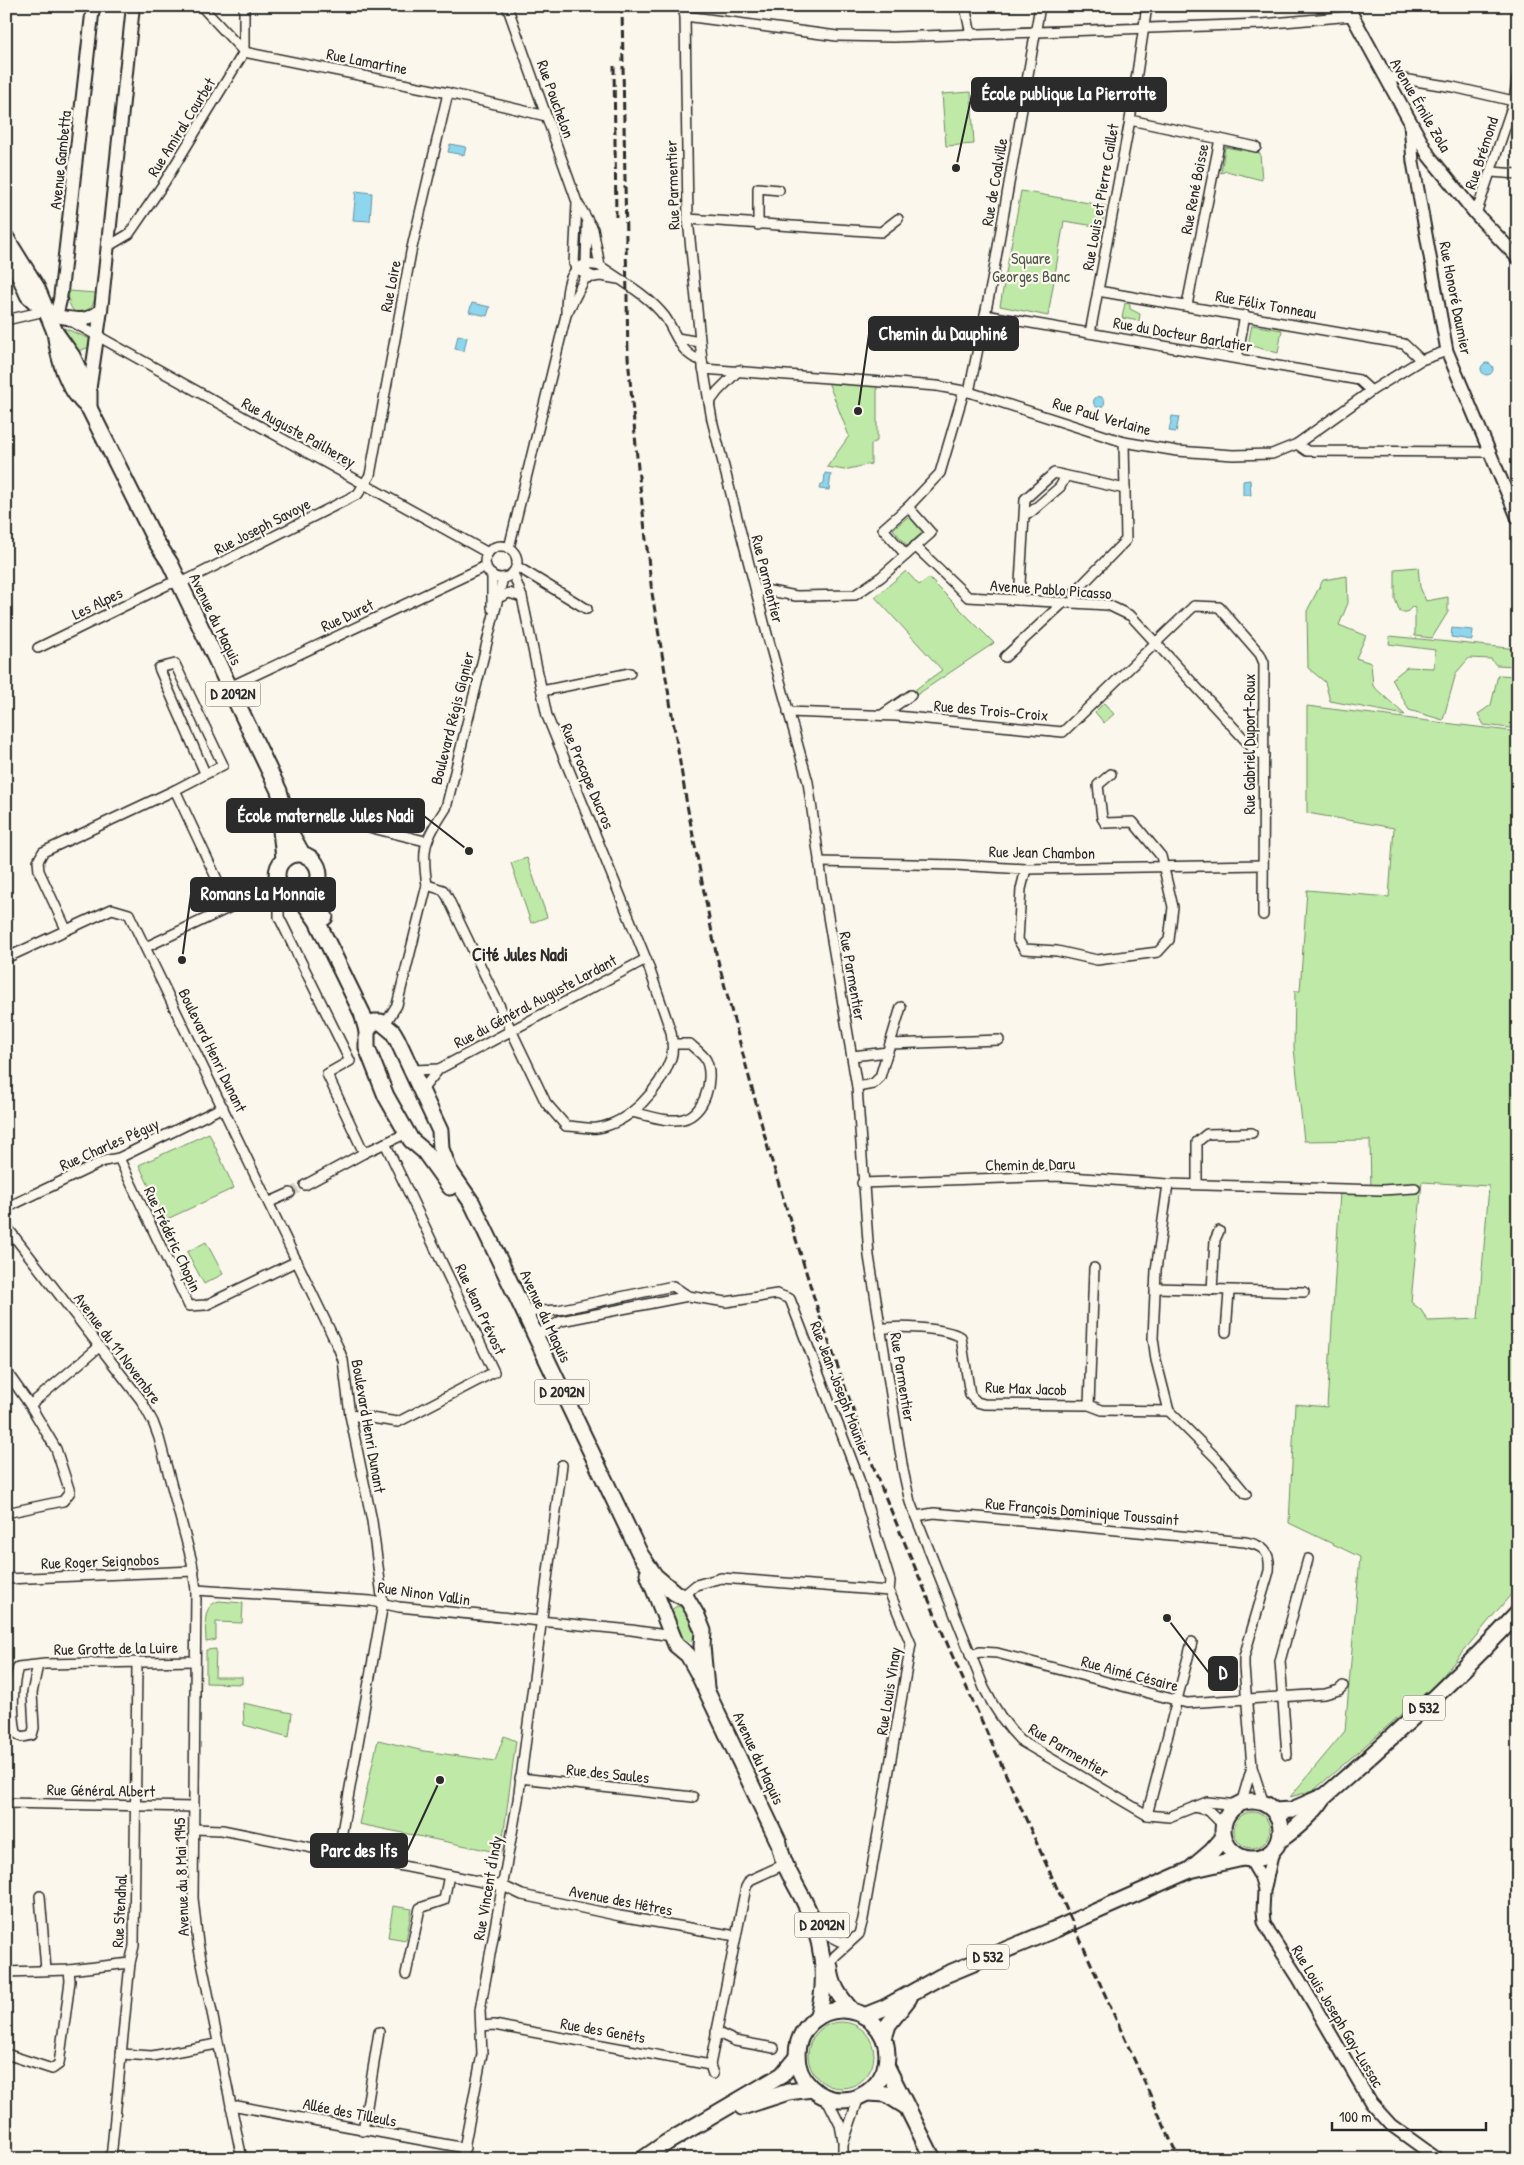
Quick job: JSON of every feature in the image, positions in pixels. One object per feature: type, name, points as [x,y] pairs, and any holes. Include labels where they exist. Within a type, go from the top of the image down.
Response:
[{"type":"main road","name":"Avenue Gambetta","points":[[54,319],[60,300],[93,6]]},
{"type":"main road","points":[[89,392],[101,310],[133,6]]},
{"type":"main road","name":"Avenue Émile Zola","points":[[1349,11],[1410,124],[1428,153],[1476,214],[1518,258]]},
{"type":"main road","name":"D 2092N","points":[[6,238],[54,319]]},
{"type":"main road","name":"D 2092N","points":[[6,246],[28,295],[54,319]]},
{"type":"main road","points":[[54,319],[83,320],[90,318],[101,310]]},
{"type":"main road","name":"Avenue du Maquis","points":[[54,319],[89,392],[89,408]]},
{"type":"main road","name":"Avenue du Maquis","points":[[54,319],[60,361],[78,399],[89,408],[154,540],[161,567],[174,584],[225,689],[291,834],[301,852],[317,866],[318,881],[314,889],[317,904],[380,1023]]},
{"type":"main road","name":"Avenue du Maquis","points":[[282,811],[284,858],[278,869],[289,892],[317,922],[362,1013],[380,1023],[397,1039],[414,1070],[440,1131],[440,1140],[449,1170],[472,1203],[640,1554],[676,1645],[686,1652],[706,1688],[779,1843],[785,1864],[804,1901],[818,1936],[823,1973],[817,2018]]},
{"type":"main road","points":[[284,858],[294,852],[301,852]]},
{"type":"main road","points":[[289,892],[314,889]]},
{"type":"main road","name":"Avenue du Maquis","points":[[380,1023],[366,1048],[371,1063],[415,1145],[424,1150],[469,1212],[484,1228]]},
{"type":"main road","points":[[424,1150],[432,1148],[440,1140]]},
{"type":"main road","name":"Avenue du Maquis","points":[[640,1554],[655,1576],[691,1603],[703,1631],[702,1646],[706,1688]]},
{"type":"main road","points":[[663,1612],[668,1596],[679,1594]]},
{"type":"main road","name":"D 532","points":[[1269,1807],[1298,1808],[1324,1796],[1410,1722],[1477,1657],[1518,1613]]},
{"type":"main road","points":[[686,1652],[698,1650],[702,1646]]},
{"type":"main road","name":"D 532","points":[[1276,1846],[1318,1807],[1324,1796]]},
{"type":"main road","points":[[1252,1801],[1269,1807],[1281,1825],[1276,1846],[1266,1856],[1246,1859],[1228,1846],[1224,1831],[1226,1817],[1240,1804],[1252,1801]]},
{"type":"main road","name":"D 532","points":[[1190,1870],[1212,1851],[1224,1831]]},
{"type":"main road","name":"Avenue du Maquis","points":[[779,1843],[787,1850],[825,1934],[832,1983],[837,1993],[858,2013]]},
{"type":"main road","name":"D 532","points":[[858,2013],[884,2008],[940,1977],[1056,1930],[1190,1870],[1246,1859]]},
{"type":"main road","name":"D 532","points":[[884,2038],[888,2025],[914,1991]]},
{"type":"main road","points":[[864,2095],[879,2080],[886,2065],[887,2051],[884,2038],[876,2025],[858,2013],[834,2011],[817,2018],[809,2025],[798,2042],[797,2057],[799,2069],[812,2089],[826,2097],[842,2100],[864,2095],[886,2094],[908,2109]]},
{"type":"main road","points":[[643,2159],[782,2075],[797,2057]]},
{"type":"main road","points":[[886,2065],[933,2159]]},
{"type":"main road","points":[[708,2119],[788,2092],[812,2089]]},
{"type":"street","points":[[201,6],[244,52]]},
{"type":"street","points":[[244,6],[244,52]]},
{"type":"street","name":"Rue Pouchelon","points":[[507,6],[577,202]]},
{"type":"street","name":"Rue Parmentier","points":[[682,6],[685,16],[688,219],[703,364],[709,403],[756,592],[808,782],[819,862],[857,1087],[862,1184],[869,1256],[906,1487],[970,1655],[995,1710],[1007,1728],[1021,1741],[1147,1815],[1169,1817],[1206,1802],[1240,1804]]},
{"type":"street","points":[[966,6],[971,35]]},
{"type":"street","name":"Rue de Coalville","points":[[906,555],[883,529],[908,507],[940,473],[967,391],[985,314],[1040,6]]},
{"type":"street","name":"Rue Louis et Pierre Caillet","points":[[1090,332],[1130,120],[1147,6]]},
{"type":"street","points":[[685,16],[837,36],[971,35],[1262,24],[1349,11]]},
{"type":"street","name":"Rue Amiral Courbet","points":[[107,247],[129,234],[164,183],[244,52]]},
{"type":"street","name":"Rue Lamartine","points":[[244,52],[448,93],[546,116]]},
{"type":"street","name":"Rue Brémond","points":[[1476,214],[1516,102],[1518,74]]},
{"type":"street","points":[[1384,76],[1453,87],[1516,102]]},
{"type":"street","name":"Rue Loire","points":[[364,486],[370,475],[412,252],[448,93]]},
{"type":"street","name":"Rue René Boisse","points":[[1130,120],[1220,139],[1188,305]]},
{"type":"street","name":"Rue Honoré Daumier","points":[[1410,124],[1413,162],[1447,351],[1488,452],[1518,519]]},
{"type":"street","points":[[1220,139],[1256,146]]},
{"type":"street","points":[[1413,162],[1417,155],[1428,153]]},
{"type":"street","name":"Rue Honoré Daumier","points":[[1419,191],[1420,170],[1428,153]]},
{"type":"street","points":[[1491,172],[1517,177]]},
{"type":"street","points":[[758,225],[758,188],[778,190]]},
{"type":"street","points":[[577,202],[593,230],[600,266]]},
{"type":"street","points":[[577,202],[574,264],[585,275]]},
{"type":"street","points":[[688,219],[881,232],[898,219]]},
{"type":"street","points":[[509,548],[566,315],[585,275],[587,264],[587,220]]},
{"type":"street","points":[[587,264],[600,266],[656,307],[665,317],[677,338],[691,356],[703,364]]},
{"type":"street","points":[[566,315],[566,294],[569,279],[585,275],[620,279]]},
{"type":"street","name":"Rue Félix Tonneau","points":[[1098,291],[1188,305],[1404,344],[1421,360]]},
{"type":"street","name":"Rue du Docteur Barlatier","points":[[985,314],[1359,380],[1371,391]]},
{"type":"street","points":[[1237,358],[1245,315]]},
{"type":"street","points":[[6,320],[54,319],[97,336]]},
{"type":"street","name":"Rue Auguste Pailherey","points":[[97,336],[364,486],[488,553]]},
{"type":"street","points":[[677,338],[700,342]]},
{"type":"street","points":[[1447,351],[1421,360],[1371,391],[1298,444],[1307,451],[1488,452]]},
{"type":"street","name":"Rue Paul Verlaine","points":[[703,364],[738,370],[920,383],[967,391],[1124,442],[1177,450],[1233,455],[1272,454],[1298,444]]},
{"type":"street","points":[[709,403],[738,370]]},
{"type":"street","points":[[1005,657],[1069,603],[1075,592],[1126,540],[1124,442]]},
{"type":"street","points":[[1019,600],[1022,521],[1025,514],[1025,499],[1054,472],[1125,489]]},
{"type":"street","points":[[1025,514],[1031,512],[1060,487],[1066,476]]},
{"type":"street","name":"Rue Joseph Savoye","points":[[174,584],[358,494],[364,486]]},
{"type":"street","points":[[756,592],[765,590],[796,596],[855,595],[881,577],[930,533],[908,507]]},
{"type":"street","name":"Avenue Pablo Picasso","points":[[915,546],[968,597],[1108,605],[1120,609],[1131,616],[1258,754],[1264,755]]},
{"type":"street","points":[[495,547],[509,548],[516,556],[514,570],[504,578],[492,575],[486,566],[488,553],[495,547]]},
{"type":"street","name":"Rue Duret","points":[[225,689],[486,566]]},
{"type":"street","points":[[514,570],[587,609]]},
{"type":"street","name":"Rue Procope Ducros","points":[[514,570],[522,597],[547,716],[646,959],[671,1032],[673,1044]]},
{"type":"street","name":"Boulevard Régis Gignier","points":[[492,575],[492,617]]},
{"type":"street","name":"Boulevard Régis Gignier","points":[[425,841],[446,808],[492,617],[504,578]]},
{"type":"street","name":"Les Alpes","points":[[38,648],[174,584]]},
{"type":"street","points":[[498,598],[509,593],[522,597]]},
{"type":"street","name":"Rue Gabriel Duport-Roux","points":[[1156,643],[1194,606],[1219,607],[1260,654],[1264,663],[1263,915]]},
{"type":"street","name":"Rue des Trois-Croix","points":[[788,712],[881,716],[1063,732],[1156,643]]},
{"type":"street","points":[[6,958],[66,928],[40,871],[38,861],[43,852],[175,790],[223,765],[175,664],[159,668],[206,773]]},
{"type":"street","points":[[542,692],[630,673]]},
{"type":"street","points":[[881,716],[911,695]]},
{"type":"street","points":[[1026,869],[1021,889],[1018,940],[1024,949],[1057,951],[1097,960],[1158,952],[1169,940],[1173,907],[1161,856],[1133,822],[1110,824],[1105,823],[1102,818],[1098,785],[1111,774]]},
{"type":"street","points":[[175,790],[230,907]]},
{"type":"street","points":[[282,811],[303,811],[425,841],[424,867],[427,885],[397,1004],[380,1023]]},
{"type":"street","name":"Rue Jean Chambon","points":[[819,862],[956,865],[1026,869],[1263,865]]},
{"type":"street","points":[[427,885],[443,890],[447,896],[546,1103],[566,1126],[597,1128],[623,1120],[656,1086],[671,1058],[673,1044],[690,1044],[706,1060],[709,1086],[702,1106],[683,1120],[656,1118],[632,1112]]},
{"type":"street","points":[[146,947],[230,907],[289,892]]},
{"type":"street","points":[[289,892],[279,910],[279,917],[350,1061],[326,1074],[364,1153]]},
{"type":"street","name":"Boulevard Henri Dunant","points":[[66,928],[112,909],[129,914],[270,1202],[343,1360],[350,1415],[372,1521],[383,1604],[338,1854]]},
{"type":"street","name":"Rue du Général Auguste Lardant","points":[[422,1090],[439,1069],[646,959]]},
{"type":"street","points":[[857,1087],[873,1084],[880,1077],[901,1008]]},
{"type":"street","points":[[852,1056],[889,1048],[999,1040]]},
{"type":"street","name":"Rue du Général Auguste Lardant","points":[[414,1070],[439,1069]]},
{"type":"street","name":"Rue Charles Péguy","points":[[6,1208],[104,1161],[119,1158],[224,1107]]},
{"type":"street","points":[[305,1185],[364,1153],[407,1133]]},
{"type":"street","points":[[1197,1184],[1197,1142],[1206,1134],[1252,1133]]},
{"type":"street","name":"Rue Jean Prévost","points":[[350,1415],[398,1422],[494,1372],[385,1143]]},
{"type":"street","name":"Rue Frédéric Chopin","points":[[119,1158],[188,1306],[206,1305],[297,1261]]},
{"type":"street","name":"Chemin de Daru","points":[[862,1184],[1056,1176],[1168,1184],[1382,1190],[1415,1188]]},
{"type":"street","points":[[1168,1184],[1155,1288],[1153,1338],[1156,1360],[1169,1412],[1217,1459],[1246,1494]]},
{"type":"street","points":[[270,1202],[290,1192]]},
{"type":"street","name":"Avenue du 11 Novembre","points":[[6,1226],[140,1400],[154,1422],[194,1571],[196,1590]]},
{"type":"street","points":[[1212,1290],[1215,1240],[1219,1231]]},
{"type":"street","name":"Rue Max Jacob","points":[[880,1329],[931,1329],[945,1333],[955,1333],[961,1337],[970,1395],[977,1402],[984,1404],[1089,1405],[1094,1268]]},
{"type":"street","name":"Rue Jean-Joseph Mounier","points":[[524,1312],[558,1310],[673,1286],[688,1296]]},
{"type":"street","points":[[1155,1288],[1229,1292],[1245,1290],[1304,1292]]},
{"type":"street","points":[[1226,1332],[1229,1292]]},
{"type":"street","name":"Rue Jean-Joseph Mounier","points":[[536,1336],[561,1321],[688,1296],[726,1302],[777,1294],[790,1299],[860,1480],[890,1581],[889,1591]]},
{"type":"street","points":[[558,1310],[561,1321]]},
{"type":"street","points":[[30,1405],[99,1347]]},
{"type":"street","points":[[6,1371],[30,1405],[56,1448],[70,1492],[63,1500],[6,1513]]},
{"type":"street","points":[[1089,1405],[1102,1410],[1169,1412]]},
{"type":"street","name":"Rue Vincent d'Indy","points":[[462,2159],[482,2054],[480,2010],[503,1886],[520,1778],[562,1465]]},
{"type":"street","name":"Rue François Dominique Toussaint","points":[[916,1516],[934,1512],[1245,1542],[1261,1546],[1269,1556],[1270,1562],[1244,1657],[1246,1699]]},
{"type":"street","points":[[1288,1755],[1280,1661],[1308,1559]]},
{"type":"street","name":"Rue Roger Seignobos","points":[[6,1579],[194,1571]]},
{"type":"street","points":[[679,1594],[696,1585],[721,1578],[889,1591]]},
{"type":"street","name":"Rue Ninon Vallin","points":[[196,1590],[366,1601],[672,1636]]},
{"type":"street","name":"Avenue du 8 Mai 1945","points":[[196,1590],[193,1898],[197,1937],[217,2044],[242,2159]]},
{"type":"street","name":"Rue Louis Vinay","points":[[830,1965],[835,1956],[859,1934],[911,1644],[889,1591]]},
{"type":"street","points":[[648,1633],[655,1630],[663,1612]]},
{"type":"street","points":[[1147,1815],[1192,1642]]},
{"type":"street","name":"Rue Aimé Césaire","points":[[970,1655],[980,1652],[997,1653],[1176,1702],[1187,1703],[1325,1694],[1339,1690],[1343,1686]]},
{"type":"street","name":"Rue Grotte de la Luire","points":[[38,1665],[32,1693],[34,1728],[32,1735],[22,1737],[16,1733],[14,1721],[13,1687],[18,1667],[38,1665],[195,1661]]},
{"type":"street","name":"Rue Stendhal","points":[[111,2159],[130,1963],[134,1946],[137,1663]]},
{"type":"street","points":[[1246,1699],[1252,1767],[1269,1807]]},
{"type":"street","points":[[1240,1804],[1252,1767]]},
{"type":"street","name":"Rue des Saules","points":[[520,1778],[693,1797]]},
{"type":"street","name":"Rue Général Albert","points":[[6,1803],[194,1807]]},
{"type":"street","points":[[1193,1807],[1209,1811],[1224,1831]]},
{"type":"street","name":"Avenue des Hêtres","points":[[194,1828],[222,1830],[449,1875],[503,1886],[522,1895],[590,1910],[736,1936]]},
{"type":"street","name":"Rue Louis Joseph Gay-Lussac","points":[[1276,1846],[1264,1891],[1264,1922],[1272,1938],[1299,1979],[1371,2103],[1391,2125],[1433,2157]]},
{"type":"street","name":"Rue Louis Joseph Gay-Lussac","points":[[1246,1859],[1260,1876],[1264,1891]]},
{"type":"street","points":[[714,2074],[710,2064],[746,1887],[750,1880],[785,1864]]},
{"type":"street","points":[[406,1974],[420,1908],[444,1900],[449,1875]]},
{"type":"street","points":[[40,1896],[46,1970]]},
{"type":"street","points":[[825,1934],[839,1941],[849,1943]]},
{"type":"street","points":[[6,1972],[69,1970],[130,1963]]},
{"type":"street","points":[[6,2054],[52,2069],[59,2064],[70,1981],[69,1970]]},
{"type":"street","name":"Rue des Genêts","points":[[481,2026],[494,2025],[710,2064]]},
{"type":"street","points":[[363,2131],[379,2032]]},
{"type":"street","points":[[716,2032],[735,2041],[774,2048]]},
{"type":"street","points":[[121,2054],[152,2056],[217,2044]]},
{"type":"street","points":[[843,2144],[851,2117],[864,2095]]},
{"type":"street","points":[[826,2097],[840,2125],[843,2159]]},
{"type":"street","name":"Allée des Tilleuls","points":[[231,2107],[237,2106],[363,2131],[465,2148]]},
{"type":"green space","points":[[971,92],[974,144],[946,146],[942,94]]},
{"type":"green space","points":[[1225,147],[1260,153],[1262,180],[1226,171],[1221,173]]},
{"type":"green space","name":"Square Georges Banc","points":[[1021,191],[1106,206],[1101,227],[1064,221],[1048,316],[1000,306]]},
{"type":"green space","points":[[69,291],[96,293],[90,309],[80,313],[75,312],[69,300]]},
{"type":"green space","points":[[1125,303],[1130,304],[1130,309],[1140,314],[1139,321],[1122,318]]},
{"type":"green space","points":[[1252,325],[1282,330],[1278,353],[1248,345]]},
{"type":"green space","points":[[64,328],[90,339],[90,347],[75,352]]},
{"type":"green space","points":[[828,382],[877,385],[877,441],[871,444],[871,464],[844,470],[827,467],[849,436]]},
{"type":"green space","points":[[910,515],[924,531],[907,546],[893,529]]},
{"type":"green space","points":[[1418,567],[1420,587],[1426,601],[1448,597],[1448,612],[1432,638],[1415,636],[1415,608],[1412,607],[1407,612],[1400,612],[1395,599],[1395,569]]},
{"type":"green space","points":[[906,571],[919,585],[929,578],[994,643],[915,696],[916,689],[942,670],[875,597]]},
{"type":"green space","points":[[1347,576],[1348,603],[1339,625],[1366,636],[1356,658],[1371,663],[1373,686],[1405,715],[1330,701],[1325,682],[1308,668],[1307,611],[1323,580]]},
{"type":"green space","points":[[1390,636],[1518,649],[1518,666],[1496,665],[1491,659],[1469,658],[1456,673],[1443,720],[1409,710],[1392,679],[1407,667],[1434,668],[1435,650],[1389,644]]},
{"type":"green space","points":[[1498,675],[1518,676],[1518,729],[1484,725],[1478,714],[1491,705]]},
{"type":"green space","points":[[1104,703],[1114,714],[1104,723],[1095,712]]},
{"type":"green space","points":[[1307,706],[1518,732],[1518,1586],[1435,1685],[1313,1791],[1290,1797],[1345,1731],[1360,1557],[1289,1523],[1295,1404],[1327,1407],[1340,1192],[1371,1192],[1370,1140],[1304,1141],[1294,1048],[1295,991],[1300,991],[1307,890],[1389,897],[1394,828],[1307,813]],"holes":[[[1422,1182],[1489,1186],[1478,1319],[1428,1321],[1421,1310],[1411,1302]]]},
{"type":"green space","points":[[527,858],[547,917],[531,923],[511,863]]},
{"type":"green space","points":[[209,1133],[234,1188],[165,1220],[139,1165]]},
{"type":"green space","points":[[206,1242],[223,1274],[204,1284],[187,1252]]},
{"type":"green space","points":[[219,1601],[243,1603],[242,1623],[216,1622],[216,1640],[206,1642],[205,1624],[207,1612],[209,1607]]},
{"type":"green space","points":[[677,1606],[688,1613],[693,1622],[695,1636],[691,1641],[682,1640],[670,1616],[671,1610]]},
{"type":"green space","points":[[216,1649],[215,1677],[242,1677],[242,1684],[206,1683],[206,1650]]},
{"type":"green space","points":[[243,1703],[292,1713],[289,1737],[244,1725]]},
{"type":"green space","points":[[504,1736],[516,1741],[501,1853],[359,1824],[378,1740],[424,1751],[495,1761]]},
{"type":"green space","points":[[1252,1812],[1259,1813],[1265,1817],[1269,1823],[1269,1837],[1265,1843],[1259,1847],[1252,1848],[1245,1847],[1239,1843],[1235,1837],[1234,1830],[1235,1823],[1239,1817],[1245,1813]]},
{"type":"green space","points":[[393,1906],[412,1909],[406,1940],[388,1937]]},
{"type":"green space","points":[[847,2022],[865,2031],[872,2042],[874,2055],[872,2068],[865,2079],[854,2086],[835,2088],[817,2079],[810,2068],[808,2049],[817,2031],[828,2024]]},
{"type":"water","points":[[450,144],[466,147],[464,155],[448,152]]},
{"type":"water","points":[[356,191],[372,193],[370,221],[353,220]]},
{"type":"water","points":[[472,303],[490,307],[487,316],[469,312]]},
{"type":"water","points":[[458,335],[467,337],[464,351],[455,349]]},
{"type":"water","points":[[1485,363],[1489,363],[1493,369],[1489,375],[1485,375],[1481,371],[1481,367]]},
{"type":"water","points":[[1099,396],[1105,402],[1099,408],[1093,402]]},
{"type":"water","points":[[1172,416],[1179,417],[1176,432],[1169,431]]},
{"type":"water","points":[[825,473],[831,474],[829,490],[819,489],[820,485],[824,483]]},
{"type":"water","points":[[1250,480],[1251,495],[1243,495],[1243,481]]},
{"type":"water","points":[[1452,628],[1473,630],[1472,640],[1451,637]]},
{"type":"tunnel","points":[[290,1193],[305,1185]]},
{"type":"railway","points":[[622,6],[628,357],[638,468],[652,593],[687,805],[716,953],[769,1152],[820,1317],[879,1482],[952,1655],[1179,2159]]},
{"type":"railway","points":[[614,66],[616,217]]},
{"type":"place","name":"École publique La Pierrotte","points":[[956,168]]},
{"type":"place","name":"Chemin du Dauphiné","points":[[858,411]]},
{"type":"place","name":"École maternelle Jules Nadi","points":[[469,851]]},
{"type":"place","name":"Romans La Monnaie","points":[[182,960]]},
{"type":"place","name":"D","points":[[1167,1618]]},
{"type":"place","name":"Parc des Ifs","points":[[440,1780]]},
{"type":"district","name":"Cité Jules Nadi","points":[[520,955]]}]
